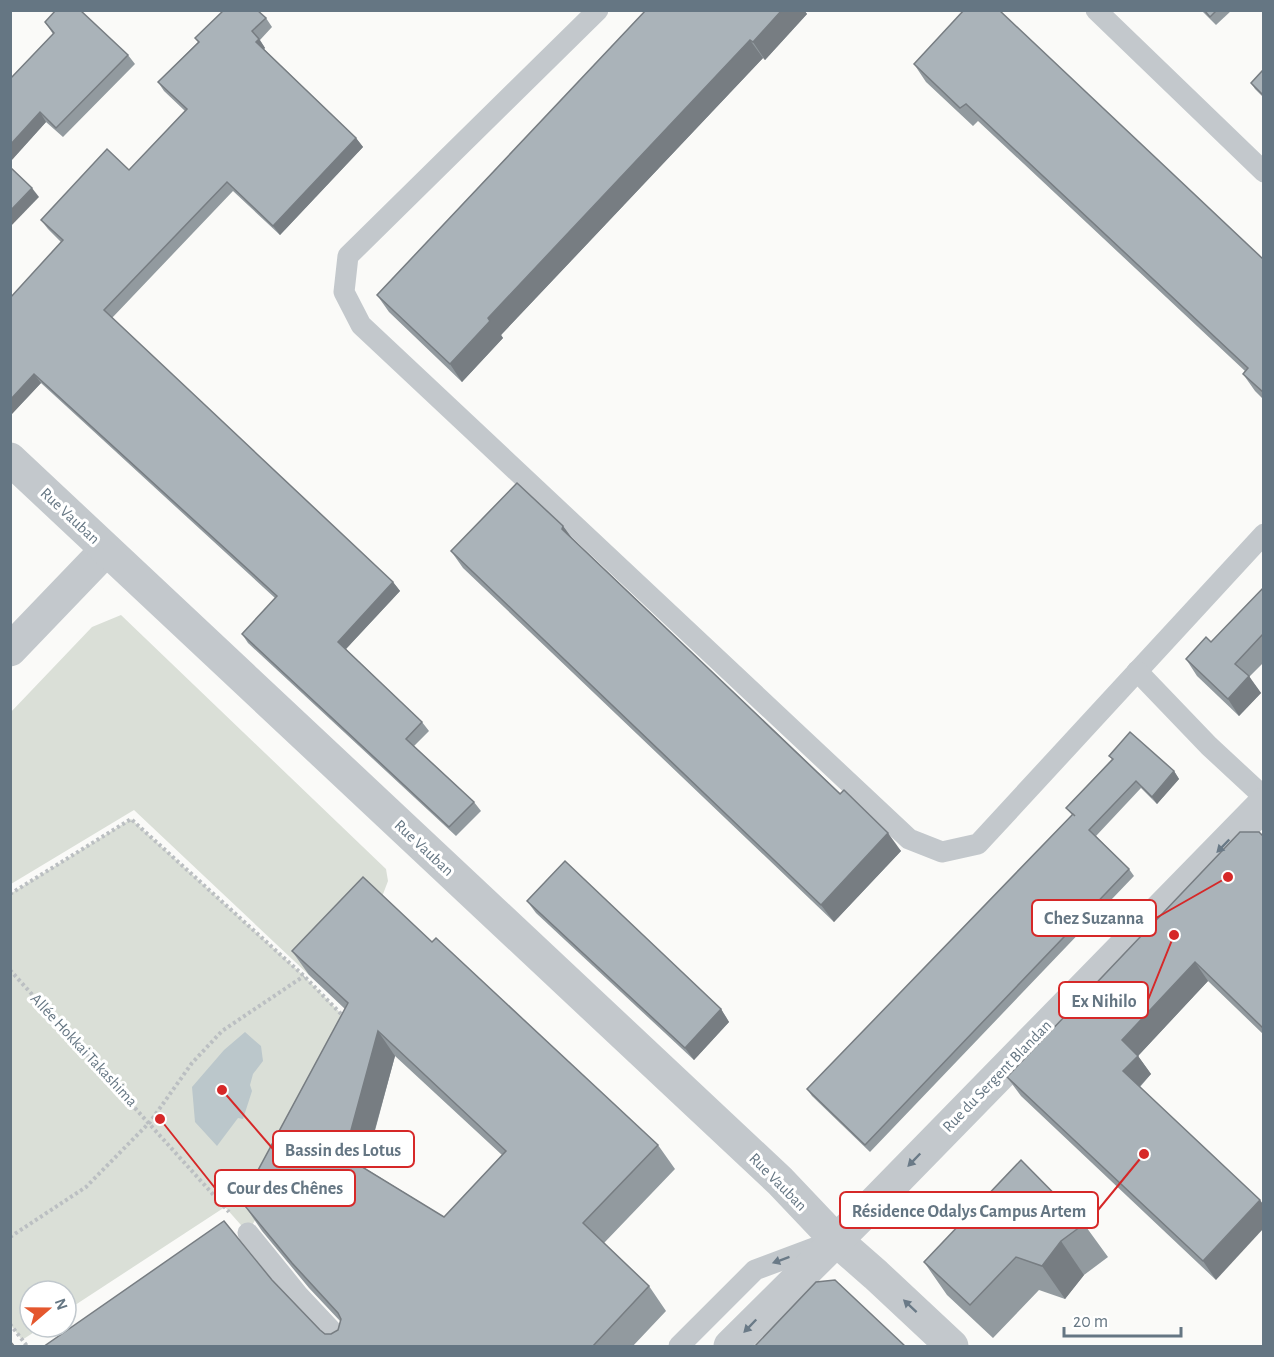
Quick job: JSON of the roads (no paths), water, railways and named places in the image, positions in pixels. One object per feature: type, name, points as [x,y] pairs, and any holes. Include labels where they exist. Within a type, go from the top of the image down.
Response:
[{"type":"street","name":"Rue Vauban","points":[[10,459],[780,1181],[836,1240],[952,1347]]},
{"type":"street","points":[[10,650],[106,550]]},
{"type":"street","name":"Rue du Sergent Blandan","points":[[730,1347],[1263,804]]},
{"type":"lane","points":[[598,10],[348,256],[344,292],[361,325],[909,839],[942,852],[978,844],[1263,534]]},
{"type":"lane","points":[[1096,10],[1263,172]]},
{"type":"lane","points":[[1137,671],[1209,746],[1263,797]]},
{"type":"lane","points":[[248,1233],[299,1296],[346,1347]]},
{"type":"lane","points":[[679,1347],[756,1270],[836,1240]]},
{"type":"place","name":"Chez Suzanna","points":[[1228,877]]},
{"type":"place","name":"Ex Nihilo","points":[[1174,935]]},
{"type":"place","name":"Bassin des Lotus","points":[[222,1090]]},
{"type":"place","name":"Cour des Chênes","points":[[160,1119]]},
{"type":"place","name":"Résidence Odalys Campus Artem","points":[[1144,1154]]}]
